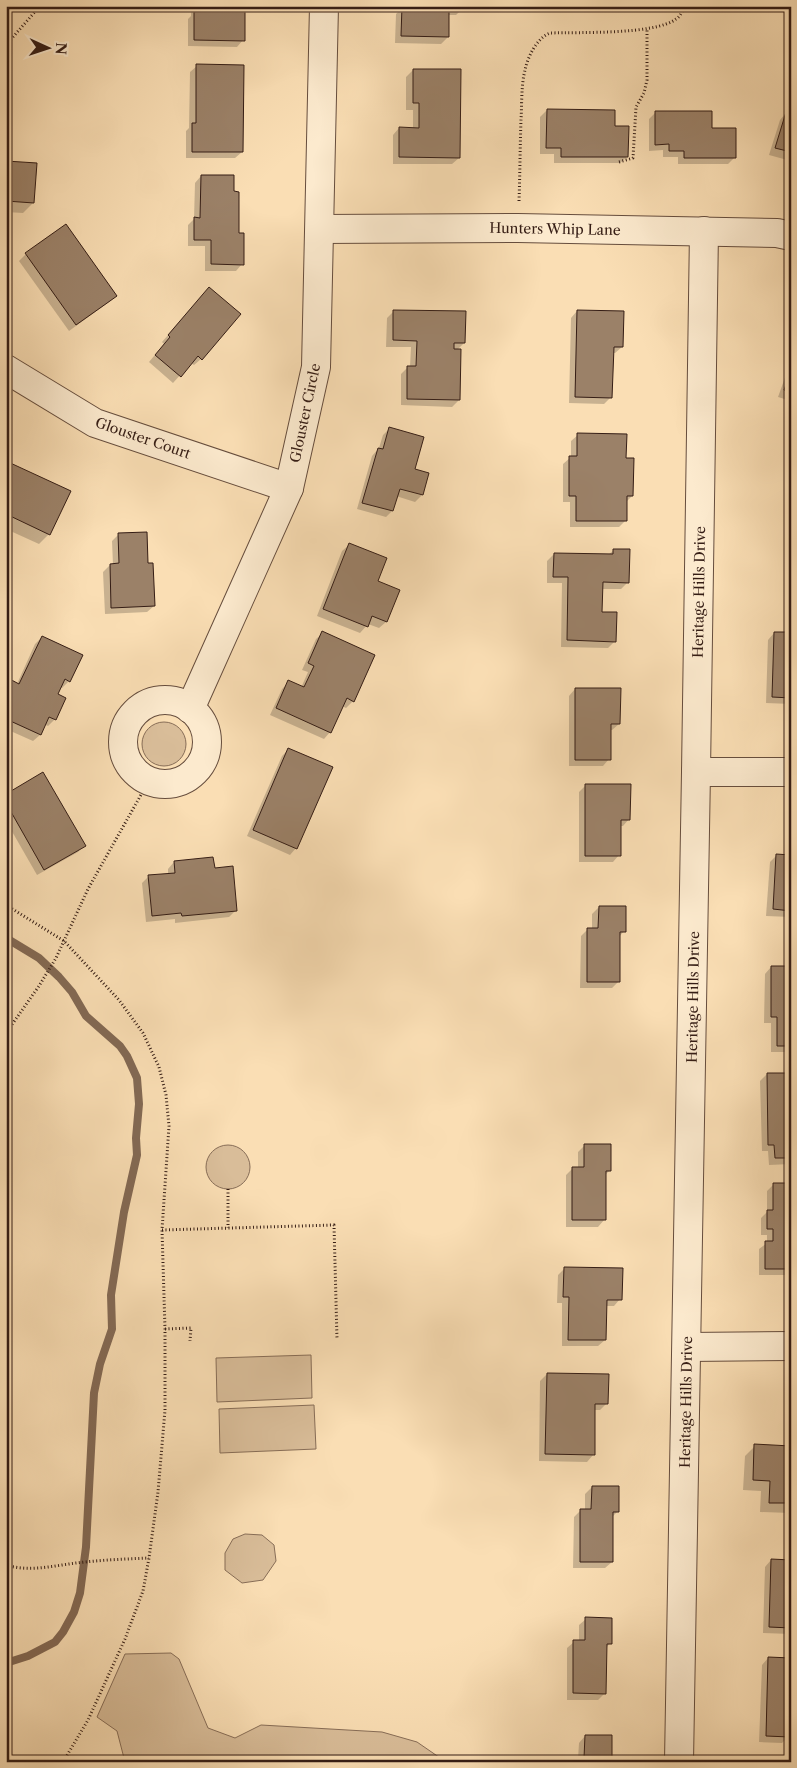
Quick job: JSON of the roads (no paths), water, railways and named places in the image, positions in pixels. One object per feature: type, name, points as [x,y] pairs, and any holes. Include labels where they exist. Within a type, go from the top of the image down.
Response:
[{"type":"street","name":"Glouster Circle","points":[[190,709],[289,488],[316,367],[324,6]]},
{"type":"street","name":"Hunters Whip Lane","points":[[320,229],[518,228],[778,233],[791,236]]},
{"type":"street","name":"Heritage Hills Drive","points":[[679,1762],[704,231]]},
{"type":"street","name":"Glouster Court","points":[[6,369],[95,423],[289,488]]},
{"type":"street","points":[[160,700],[174,701],[190,709],[198,716],[205,728],[208,743],[198,768],[188,777],[176,783],[163,784],[150,781],[138,774],[124,752],[127,726],[134,714],[146,705],[160,700]]},
{"type":"street","points":[[696,772],[791,772]]},
{"type":"street","points":[[687,1347],[791,1346]]},
{"type":"waterway","points":[[6,938],[39,958],[72,992],[86,1016],[120,1046],[137,1078],[139,1104],[136,1138],[137,1155],[124,1212],[111,1295],[112,1329],[100,1364],[94,1393],[86,1547],[80,1593],[74,1612],[55,1642],[28,1656],[6,1663]]}]
